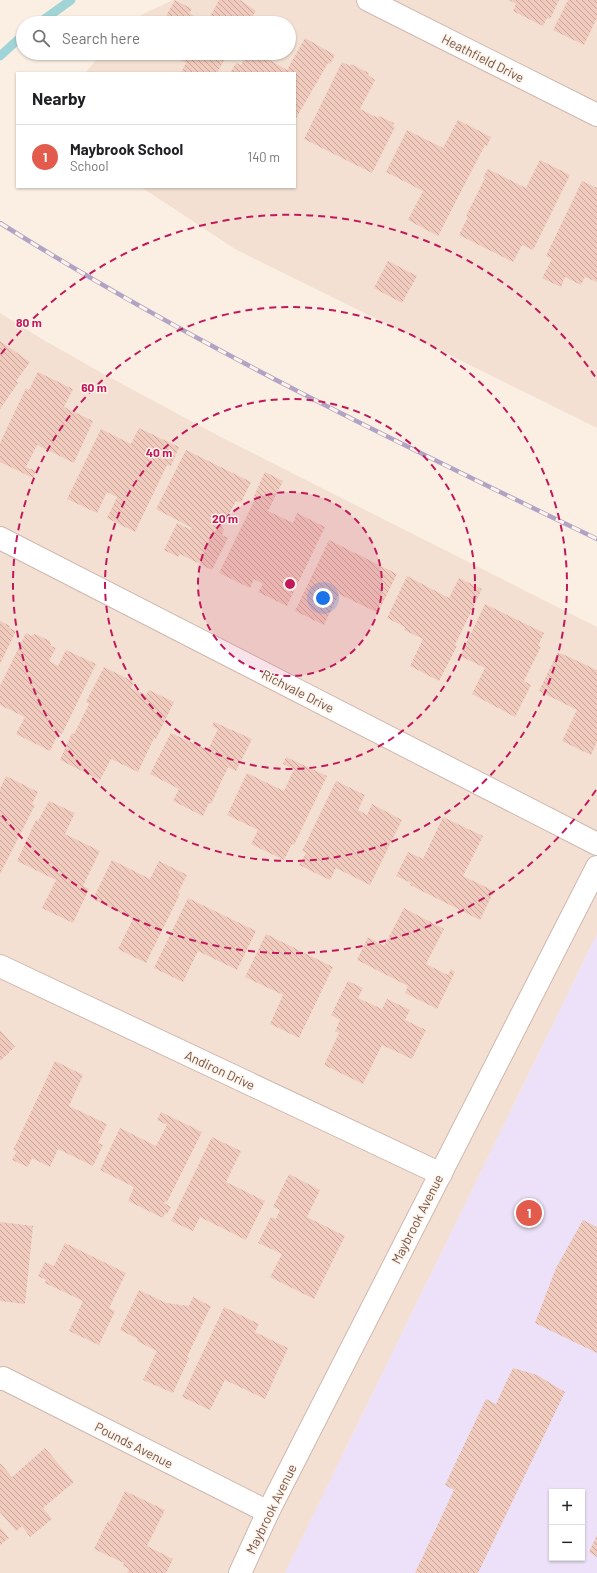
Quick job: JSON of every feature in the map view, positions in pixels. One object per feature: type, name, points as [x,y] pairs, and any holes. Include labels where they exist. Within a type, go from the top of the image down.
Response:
[{"type":"street","name":"Heathfield Drive","points":[[368,0],[597,115]]},
{"type":"street","name":"Richvale Drive","points":[[0,538],[597,844]]},
{"type":"street","name":"Maybrook Avenue","points":[[240,1573],[268,1512],[597,867]]},
{"type":"street","name":"Andiron Drive","points":[[0,966],[441,1174]]},
{"type":"street","name":"Pounds Avenue","points":[[0,1379],[3,1378],[268,1512]]},
{"type":"shaded area","points":[[173,0],[597,0],[597,428],[235,249],[143,188],[296,188],[296,72],[86,72],[96,60],[296,60],[296,16],[140,16]]},
{"type":"shaded area","points":[[0,313],[100,372],[217,435],[597,627],[597,934],[285,1573],[0,1573]]},
{"type":"shaded area","points":[[597,934],[597,1573],[285,1573]]},
{"type":"building","points":[[175,0],[192,9],[189,13],[194,16],[166,16]]},
{"type":"building","points":[[219,0],[240,0],[256,11],[253,16],[210,16]]},
{"type":"building","points":[[509,0],[559,0],[550,19],[547,18],[543,26],[513,11],[516,4]]},
{"type":"building","points":[[568,0],[597,0],[597,18],[584,45],[553,30]]},
{"type":"building","points":[[305,38],[335,55],[330,64],[328,63],[296,118],[296,72],[231,72],[236,63],[241,65],[244,60],[269,60],[287,70],[293,60],[296,60],[296,54]]},
{"type":"building","points":[[181,60],[224,60],[218,72],[182,72],[186,63]]},
{"type":"building","points":[[342,62],[350,66],[351,64],[369,73],[368,75],[375,80],[360,109],[378,118],[379,116],[394,123],[393,126],[395,127],[372,173],[304,139]]},
{"type":"building","points":[[458,120],[491,137],[487,146],[485,145],[438,236],[408,220],[423,191],[386,172],[407,130],[443,148]]},
{"type":"building","points":[[540,160],[570,175],[533,250],[522,245],[513,262],[459,235],[468,217],[466,216],[485,178],[483,177],[488,169],[526,188]]},
{"type":"building","points":[[582,181],[597,188],[597,282],[585,277],[581,285],[565,277],[561,287],[542,278],[552,259],[546,256]]},
{"type":"building","points":[[388,261],[417,276],[402,303],[374,288]]},
{"type":"building","points":[[0,341],[30,362],[16,381],[18,383],[0,409]]},
{"type":"building","points":[[38,372],[73,389],[64,407],[93,421],[74,463],[37,445],[26,467],[36,471],[33,478],[0,462],[0,443],[26,388],[29,390]]},
{"type":"building","points":[[139,428],[179,447],[171,466],[167,465],[135,532],[107,518],[117,497],[107,492],[97,513],[67,499],[101,429],[131,444]]},
{"type":"building","points":[[186,450],[251,482],[241,503],[236,501],[222,528],[224,530],[222,535],[228,538],[212,570],[180,554],[178,557],[164,550],[177,523],[191,530],[192,528],[156,509]]},
{"type":"building","points":[[265,472],[283,481],[268,511],[293,523],[297,513],[325,527],[287,606],[258,592],[263,584],[254,579],[250,588],[219,573],[255,499],[253,498]]},
{"type":"building","points":[[329,540],[397,574],[378,613],[339,594],[324,625],[295,611]]},
{"type":"building","points":[[407,576],[449,598],[459,578],[482,589],[455,645],[457,646],[439,681],[410,666],[423,639],[404,630],[405,627],[387,618]]},
{"type":"building","points":[[485,604],[544,633],[538,646],[541,647],[524,681],[531,685],[515,717],[472,694],[485,668],[460,656]]},
{"type":"building","points":[[0,621],[16,631],[0,664]]},
{"type":"building","points":[[26,633],[31,636],[35,634],[50,641],[51,646],[56,648],[49,661],[58,666],[66,650],[96,664],[62,734],[59,732],[50,751],[16,734],[25,717],[0,705],[0,686]]},
{"type":"building","points":[[558,652],[597,670],[597,742],[591,755],[562,741],[577,710],[539,691]]},
{"type":"building","points":[[104,667],[134,682],[131,688],[146,695],[149,690],[174,702],[156,739],[154,738],[138,772],[111,759],[100,780],[60,760],[72,733],[74,734],[89,704],[86,702]]},
{"type":"building","points":[[214,722],[252,739],[236,771],[228,767],[211,804],[209,803],[203,816],[173,801],[179,789],[150,774],[171,733],[208,750],[218,729],[212,726]]},
{"type":"building","points":[[286,757],[327,776],[294,845],[292,844],[284,860],[251,844],[258,830],[227,815],[247,773],[284,791],[294,769],[283,764]]},
{"type":"building","points":[[6,776],[38,792],[32,804],[35,805],[0,874],[0,789]]},
{"type":"building","points":[[336,781],[365,795],[358,810],[367,815],[372,804],[402,820],[370,885],[336,868],[330,880],[299,865],[306,853],[302,851]]},
{"type":"building","points":[[49,801],[75,813],[65,834],[100,851],[83,886],[89,889],[73,923],[42,908],[56,880],[17,861],[36,820],[38,821]]},
{"type":"building","points":[[443,817],[483,836],[463,876],[494,891],[480,920],[410,885],[411,883],[396,876],[408,852],[423,859]]},
{"type":"building","points":[[112,860],[150,879],[159,861],[187,875],[178,893],[180,894],[146,963],[118,949],[133,919],[93,899]]},
{"type":"building","points":[[188,898],[256,931],[237,970],[198,951],[183,982],[154,968]]},
{"type":"building","points":[[404,908],[444,929],[426,964],[448,975],[451,969],[455,972],[437,1009],[405,993],[408,986],[357,960],[368,937],[384,946]]},
{"type":"building","points":[[266,934],[333,967],[299,1038],[270,1024],[283,995],[245,977]]},
{"type":"building","points":[[348,981],[363,988],[358,998],[382,1009],[387,999],[410,1010],[405,1020],[426,1030],[412,1059],[382,1045],[363,1084],[324,1065],[339,1033],[335,1031],[340,1020],[331,1015]]},
{"type":"building","points":[[0,1030],[15,1047],[0,1061]]},
{"type":"building","points":[[55,1061],[83,1075],[69,1106],[107,1124],[98,1143],[103,1145],[93,1166],[58,1149],[50,1167],[32,1158],[28,1167],[12,1160],[17,1151],[13,1150]]},
{"type":"building","points":[[161,1112],[202,1132],[167,1202],[165,1201],[164,1203],[171,1207],[167,1214],[165,1213],[163,1218],[128,1201],[134,1187],[100,1170],[120,1128],[156,1146],[167,1125],[157,1120]]},
{"type":"building","points":[[212,1137],[241,1151],[226,1182],[265,1201],[246,1240],[200,1217],[193,1231],[171,1221]]},
{"type":"building","points":[[289,1174],[320,1190],[307,1217],[345,1236],[314,1299],[270,1277],[282,1254],[258,1243],[271,1217],[276,1219],[280,1210],[273,1207]]},
{"type":"building","points":[[583,1220],[597,1227],[597,1353],[535,1323],[556,1268]]},
{"type":"building","points":[[0,1222],[33,1226],[25,1304],[0,1301]]},
{"type":"building","points":[[65,1243],[126,1273],[109,1308],[115,1311],[99,1345],[69,1331],[83,1301],[45,1283],[46,1280],[38,1276],[45,1262],[54,1266]]},
{"type":"building","points":[[139,1290],[166,1303],[189,1306],[193,1297],[211,1306],[187,1357],[189,1358],[173,1393],[143,1380],[157,1351],[120,1330]]},
{"type":"building","points":[[224,1307],[259,1324],[255,1332],[288,1348],[265,1399],[225,1380],[210,1410],[182,1397]]},
{"type":"building","points":[[513,1368],[537,1375],[565,1392],[478,1573],[415,1573],[454,1490],[445,1485],[486,1399],[496,1404]]},
{"type":"building","points":[[45,1448],[74,1482],[43,1508],[52,1519],[30,1537],[22,1526],[16,1531],[0,1512],[0,1463],[12,1477]]},
{"type":"building","points":[[125,1491],[165,1510],[147,1546],[173,1559],[166,1573],[127,1573],[129,1569],[123,1566],[124,1563],[94,1549],[108,1521],[110,1522]]},
{"type":"building","points":[[0,1527],[9,1538],[0,1545]]},
{"type":"building","points":[[597,1535],[597,1557],[589,1552]]},
{"type":"waterway","points":[[49,16],[71,0]]},
{"type":"waterway","points":[[0,56],[16,41]]},
{"type":"railway","points":[[0,223],[72,267],[219,350],[369,428],[597,539]]},
{"type":"place","name":"Maybrook School","points":[[529,1213]]}]
